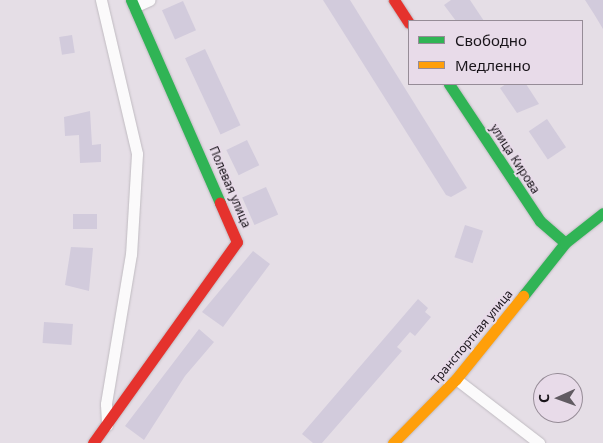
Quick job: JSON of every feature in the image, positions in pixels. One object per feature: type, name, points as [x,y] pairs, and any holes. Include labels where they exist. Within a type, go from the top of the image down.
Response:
[{"type":"street","points":[[101,0],[137,154],[131,254],[106,404],[107,425]]},
{"type":"street","points":[[132,3],[150,0]]},
{"type":"street","points":[[394,0],[408,21]]},
{"type":"street","name":"Полевая улица","points":[[93,443],[237,242],[132,3]]},
{"type":"street","name":"улица Кирова","points":[[450,85],[540,221],[565,243]]},
{"type":"street","name":"Транспортная улица","points":[[393,443],[456,379],[565,243],[603,213]]},
{"type":"street","points":[[456,379],[539,443]]},
{"type":"building","points":[[323,0],[350,0],[467,188],[451,197],[446,195]]},
{"type":"building","points":[[451,0],[470,0],[483,20],[455,20],[444,5]]},
{"type":"building","points":[[585,0],[603,0],[603,29],[594,14]]},
{"type":"building","points":[[183,1],[196,30],[175,40],[162,10]]},
{"type":"building","points":[[72,35],[75,53],[62,55],[59,37]]},
{"type":"building","points":[[205,49],[240,125],[221,134],[185,58]]},
{"type":"building","points":[[504,85],[527,85],[539,104],[517,113],[500,88]]},
{"type":"building","points":[[90,111],[92,145],[101,144],[101,162],[80,163],[79,135],[65,136],[64,117]]},
{"type":"building","points":[[547,119],[566,147],[548,159],[529,131]]},
{"type":"building","points":[[247,140],[259,165],[239,175],[226,150]]},
{"type":"building","points":[[266,187],[278,214],[254,225],[242,198]]},
{"type":"building","points":[[73,214],[97,214],[97,229],[73,229]]},
{"type":"building","points":[[465,225],[483,231],[473,263],[454,257]]},
{"type":"building","points":[[71,247],[93,248],[89,291],[65,285]]},
{"type":"building","points":[[253,251],[270,264],[223,327],[202,312]]},
{"type":"building","points":[[418,299],[428,308],[425,312],[431,317],[415,336],[410,332],[397,347],[402,351],[322,443],[313,443],[302,434]]},
{"type":"building","points":[[44,322],[73,324],[71,345],[43,343]]},
{"type":"building","points":[[199,329],[214,342],[185,376],[144,440],[125,426]]},
{"type":"traffic: fast","points":[[131,0],[220,203]]},
{"type":"traffic: fast","points":[[450,85],[540,221],[565,243]]},
{"type":"traffic: fast","points":[[523,296],[565,243],[603,213]]},
{"type":"traffic: slow","points":[[393,443],[456,379],[523,296]]},
{"type":"traffic: jam","points":[[394,0],[408,21]]},
{"type":"traffic: jam","points":[[93,443],[237,242],[220,203]]}]
